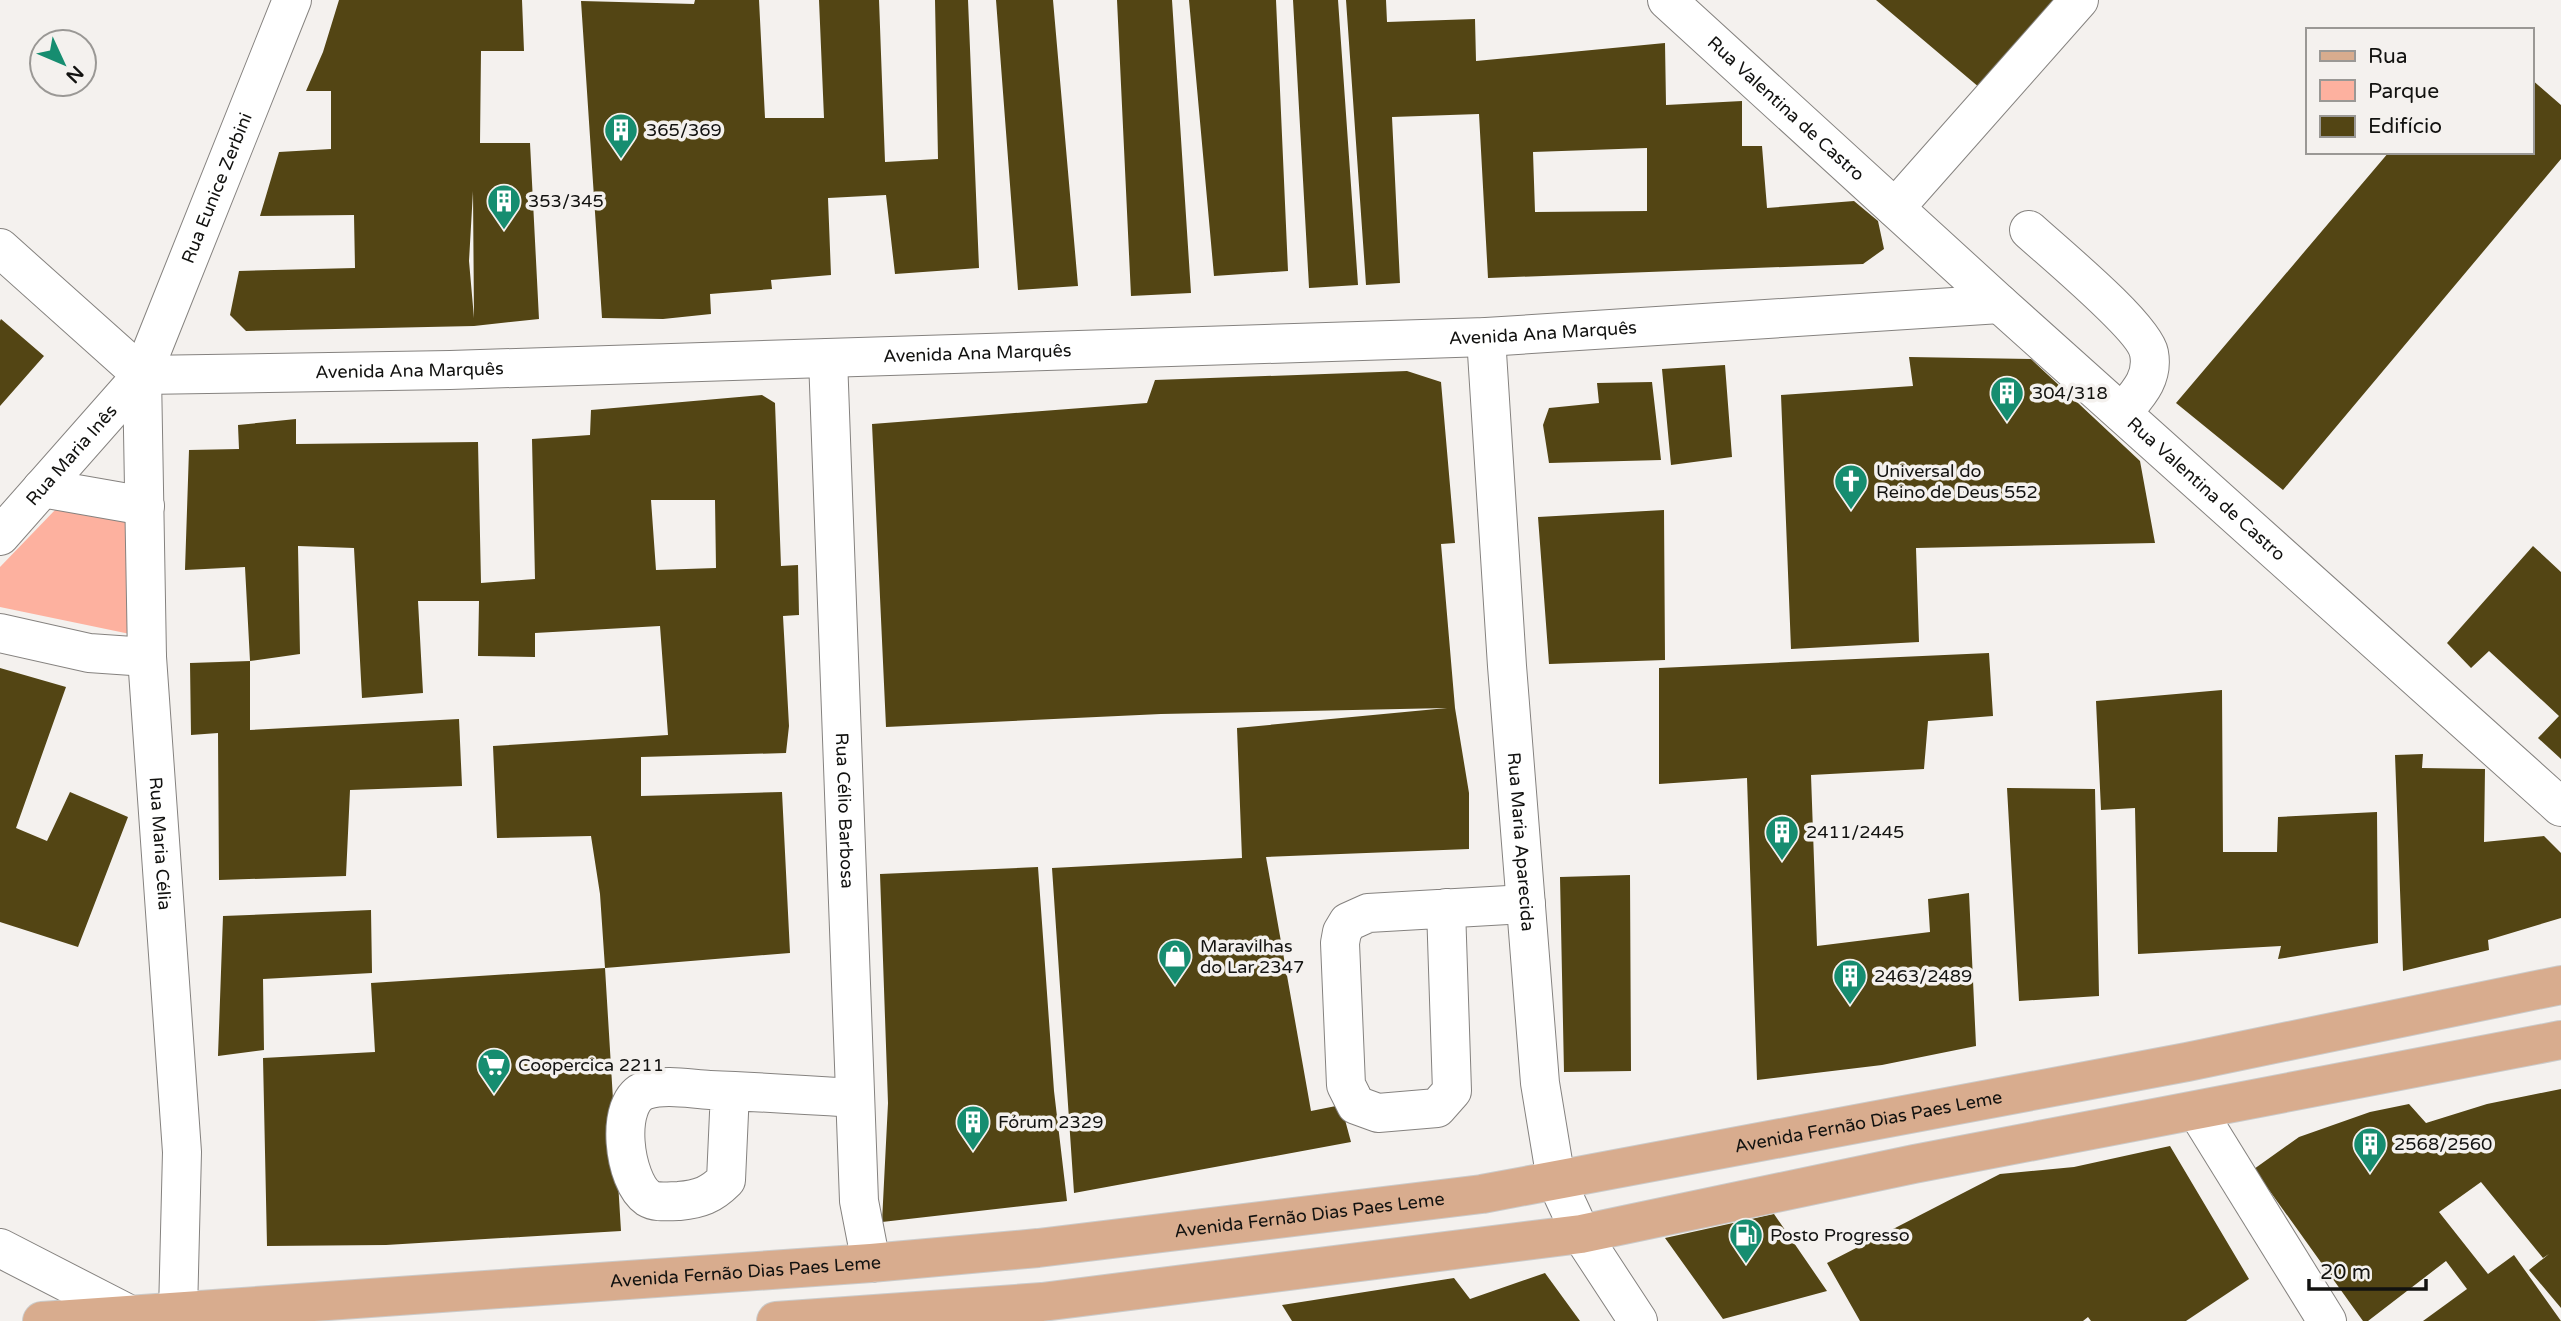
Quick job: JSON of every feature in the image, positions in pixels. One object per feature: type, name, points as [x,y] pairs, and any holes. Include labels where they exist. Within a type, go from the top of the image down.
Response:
[{"type":"main road","name":"Avenida Fernão Dias Paes Leme","points":[[42,1321],[152,1316],[871,1264],[1038,1248],[1468,1196],[2187,1062],[2561,985]]},
{"type":"main road","points":[[776,1321],[893,1318],[1042,1302],[1581,1234],[1901,1167],[2561,1040]]},
{"type":"street","name":"Rua Eunice Zerbini","points":[[142,375],[292,0]]},
{"type":"street","name":"Rua Valentina de Castro","points":[[1667,0],[2000,304],[2561,807]]},
{"type":"street","points":[[1895,208],[2079,0]]},
{"type":"street","points":[[2029,230],[2136,329],[2149,352],[2147,383],[2122,413]]},
{"type":"street","points":[[0,248],[142,375]]},
{"type":"street","name":"Avenida Ana Marquês","points":[[142,375],[450,370],[1486,337],[2000,304]]},
{"type":"street","name":"Rua Maria Aparecida","points":[[1486,337],[1540,1083],[1556,1180],[1581,1234],[1638,1321]]},
{"type":"street","name":"Rua Célio Barbosa","points":[[828,358],[859,1202],[871,1264]]},
{"type":"street","name":"Rua Maria Inês","points":[[0,536],[142,375]]},
{"type":"street","name":"Rua Maria Célia","points":[[142,375],[147,657],[182,1152],[152,1316]]},
{"type":"street","points":[[42,488],[145,506]]},
{"type":"street","points":[[0,633],[89,653],[147,657]]},
{"type":"street","points":[[1446,908],[1454,1080],[1452,1091],[1446,1101],[1426,1110],[1366,1111],[1349,1096],[1346,1085],[1342,932],[1357,915],[1368,912],[1446,908],[1526,904]]},
{"type":"street","points":[[730,1091],[855,1098]]},
{"type":"street","points":[[2197,1111],[2326,1321]]},
{"type":"street","points":[[0,1248],[152,1316]]},
{"type":"green space","points":[[56,509],[129,521],[130,634],[0,607],[0,567]]},
{"type":"building","points":[[339,0],[522,0],[524,51],[481,51],[480,143],[530,143],[539,319],[474,326],[246,331],[230,315],[239,271],[355,268],[354,215],[260,216],[279,152],[331,149],[331,91],[306,91],[323,52]],"holes":[[[473,191],[474,318],[469,261]]]},
{"type":"building","points":[[695,0],[759,0],[765,118],[824,118],[819,0],[879,0],[885,162],[938,159],[935,0],[968,0],[979,268],[895,274],[886,195],[828,198],[831,275],[771,280],[772,289],[710,294],[711,314],[663,319],[602,318],[581,1],[694,4]]},
{"type":"building","points":[[996,0],[1053,0],[1078,286],[1018,290]]},
{"type":"building","points":[[1117,0],[1172,0],[1191,293],[1131,296]]},
{"type":"building","points":[[1189,0],[1276,0],[1288,271],[1214,276]]},
{"type":"building","points":[[1293,0],[1338,0],[1358,285],[1309,288]]},
{"type":"building","points":[[1346,0],[1386,0],[1387,22],[1475,19],[1476,61],[1665,43],[1666,105],[1742,101],[1742,146],[1762,146],[1767,208],[1854,201],[1878,221],[1884,249],[1863,264],[1488,278],[1479,114],[1392,117],[1400,283],[1366,285]],"holes":[[[1647,148],[1647,211],[1535,212],[1533,152]]]},
{"type":"building","points":[[1876,0],[2058,0],[1980,88]]},
{"type":"building","points":[[2533,81],[2561,105],[2561,159],[2283,490],[2176,403],[2387,154],[2533,154]]},
{"type":"building","points":[[1,319],[44,356],[0,406],[0,321]]},
{"type":"building","points":[[1909,357],[2031,359],[2140,461],[2155,543],[1916,548],[1919,642],[1791,649],[1781,395],[1913,386]]},
{"type":"building","points":[[1725,365],[1732,457],[1671,465],[1662,369]]},
{"type":"building","points":[[1407,371],[1441,382],[1455,543],[1441,544],[1455,708],[1469,793],[1469,849],[1266,857],[1311,1111],[1341,1105],[1351,1142],[1074,1193],[1052,868],[1242,858],[1237,728],[1447,708],[1161,714],[886,727],[872,424],[1147,403],[1155,380]]},
{"type":"building","points":[[1652,382],[1661,460],[1549,463],[1543,425],[1549,408],[1599,403],[1597,383]]},
{"type":"building","points":[[762,395],[775,403],[781,566],[798,565],[799,615],[783,616],[789,726],[786,753],[641,757],[641,796],[782,792],[790,953],[605,968],[600,894],[591,836],[497,838],[493,746],[668,735],[660,626],[535,633],[535,657],[478,656],[479,601],[418,601],[423,693],[362,698],[354,548],[298,546],[300,654],[250,661],[245,567],[185,570],[189,450],[239,449],[238,425],[296,419],[296,444],[478,442],[481,583],[535,579],[532,439],[590,435],[591,410]],"holes":[[[651,500],[715,500],[716,568],[656,570]]]},
{"type":"building","points":[[1664,510],[1665,660],[1549,664],[1538,517]]},
{"type":"building","points":[[2533,546],[2561,572],[2561,759],[2538,738],[2559,716],[2489,651],[2471,668],[2447,643]]},
{"type":"building","points":[[1989,653],[1993,716],[1928,721],[1924,769],[1811,775],[1817,946],[1930,932],[1928,899],[1969,893],[1976,1046],[1882,1065],[1757,1080],[1747,778],[1659,784],[1659,668]]},
{"type":"building","points":[[250,661],[250,730],[459,719],[462,786],[350,790],[346,876],[219,880],[218,733],[191,735],[190,663]]},
{"type":"building","points":[[0,668],[66,687],[16,828],[47,841],[70,792],[128,817],[78,947],[0,922]]},
{"type":"building","points":[[2222,690],[2223,852],[2277,852],[2278,817],[2377,812],[2378,943],[2278,959],[2281,946],[2138,954],[2135,808],[2101,810],[2096,701]]},
{"type":"building","points":[[2423,754],[2422,768],[2485,769],[2484,842],[2544,836],[2561,853],[2561,918],[2488,940],[2489,950],[2403,971],[2395,755]]},
{"type":"building","points":[[2007,788],[2095,789],[2099,996],[2019,1001]]},
{"type":"building","points":[[1038,867],[1054,1091],[1067,1201],[882,1222],[888,1103],[880,874]]},
{"type":"building","points":[[1630,875],[1631,1071],[1564,1072],[1560,877]]},
{"type":"building","points":[[371,910],[372,973],[263,979],[264,1050],[218,1056],[223,916]]},
{"type":"building","name":"Coopercica 2211","points":[[605,968],[621,1231],[386,1245],[267,1246],[263,1058],[375,1052],[371,983]]},
{"type":"building","points":[[2561,1089],[2561,1308],[2529,1270],[2549,1254],[2543,1258],[2481,1182],[2439,1212],[2488,1274],[2514,1255],[2561,1321],[2423,1321],[2467,1289],[2446,1261],[2368,1321],[2363,1321],[2254,1169],[2299,1137],[2370,1112],[2409,1104],[2426,1123],[2487,1104]]},
{"type":"building","points":[[2170,1146],[2249,1279],[2186,1321],[2091,1321],[2088,1317],[2083,1321],[1860,1321],[1827,1263],[2000,1174],[2074,1167]]},
{"type":"building","name":"Posto Progresso","points":[[1774,1214],[1827,1291],[1723,1319],[1665,1238]]},
{"type":"building","points":[[1545,1273],[1580,1321],[1292,1321],[1282,1305],[1454,1278],[1470,1299]]},
{"type":"place","name":"365/369","points":[[621,160]]},
{"type":"place","name":"353/345","points":[[504,231]]},
{"type":"place","name":"304/318","points":[[2007,423]]},
{"type":"place","name":"Universal do Reino de Deus 552","points":[[1851,511]]},
{"type":"place","name":"2411/2445","points":[[1782,862]]},
{"type":"place","name":"Maravilhas do Lar 2347","points":[[1175,986]]},
{"type":"place","name":"2463/2489","points":[[1850,1006]]},
{"type":"place","name":"Coopercica 2211","points":[[494,1095]]},
{"type":"place","name":"Fórum 2329","points":[[973,1152]]},
{"type":"place","name":"2568/2560","points":[[2370,1174]]},
{"type":"place","name":"Posto Progresso","points":[[1746,1265]]}]
